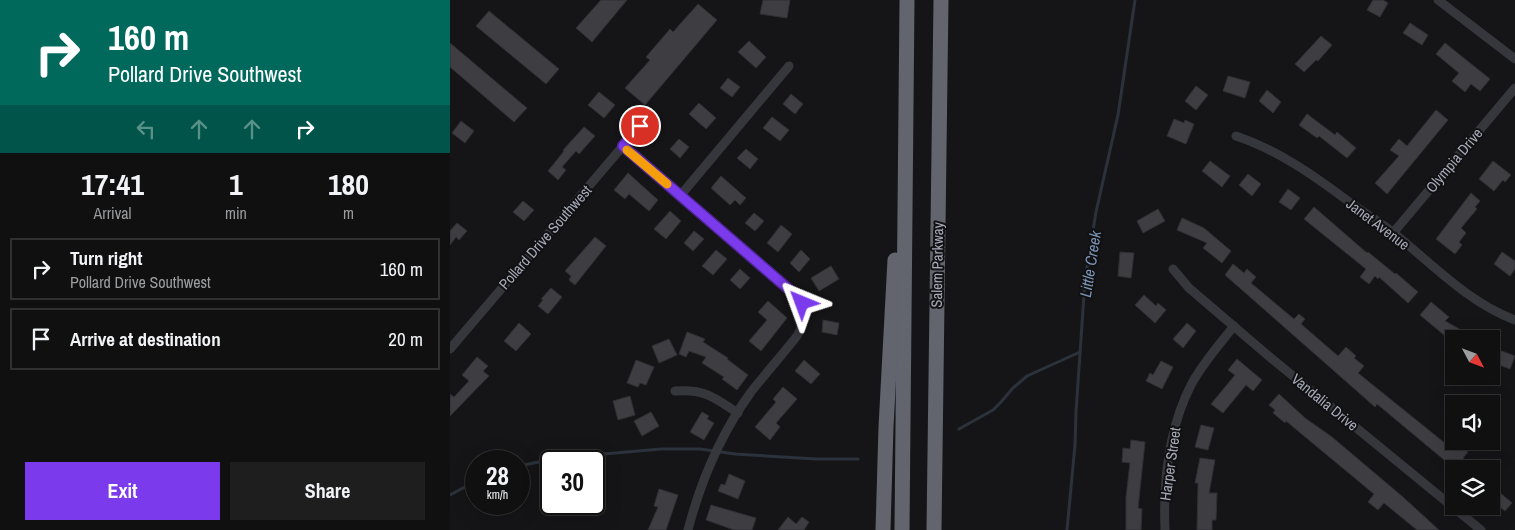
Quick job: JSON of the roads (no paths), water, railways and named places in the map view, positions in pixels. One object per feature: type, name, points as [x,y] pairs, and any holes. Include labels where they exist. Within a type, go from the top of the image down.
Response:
[{"type":"highway","points":[[902,530],[907,0]]},
{"type":"highway","name":"Salem Parkway","points":[[934,530],[942,0]]},
{"type":"highway","points":[[882,530],[896,235],[904,200]]},
{"type":"highway","points":[[935,502],[942,530]]},
{"type":"street","points":[[1438,0],[1515,59]]},
{"type":"street","points":[[680,196],[789,66]]},
{"type":"street","name":"Olympia Drive","points":[[1393,233],[1515,88]]},
{"type":"street","name":"Pollard Drive Southwest","points":[[450,349],[640,126]]},
{"type":"street","name":"Janet Avenue","points":[[1236,136],[1258,143],[1306,170],[1393,233],[1460,289],[1483,305],[1515,320]]},
{"type":"street","points":[[623,146],[792,292],[802,303],[804,316],[797,336],[738,412],[709,465],[699,489],[688,530]]},
{"type":"street","name":"Vandalia Drive","points":[[1172,269],[1189,288],[1481,530]]},
{"type":"street","name":"Harper Street","points":[[1164,530],[1163,499],[1167,461],[1175,421],[1192,383],[1234,326]]},
{"type":"street","points":[[675,391],[694,390],[708,395],[738,412]]},
{"type":"waterway","name":"Little Creek","points":[[1067,530],[1075,445],[1085,280],[1096,212],[1118,115],[1135,0]]},
{"type":"waterway","points":[[959,429],[993,410],[1027,376],[1080,352]]},
{"type":"waterway","points":[[530,464],[558,458],[661,449],[700,449],[735,454],[816,459],[858,459]]},
{"type":"waterway","points":[[450,495],[465,487]]}]
